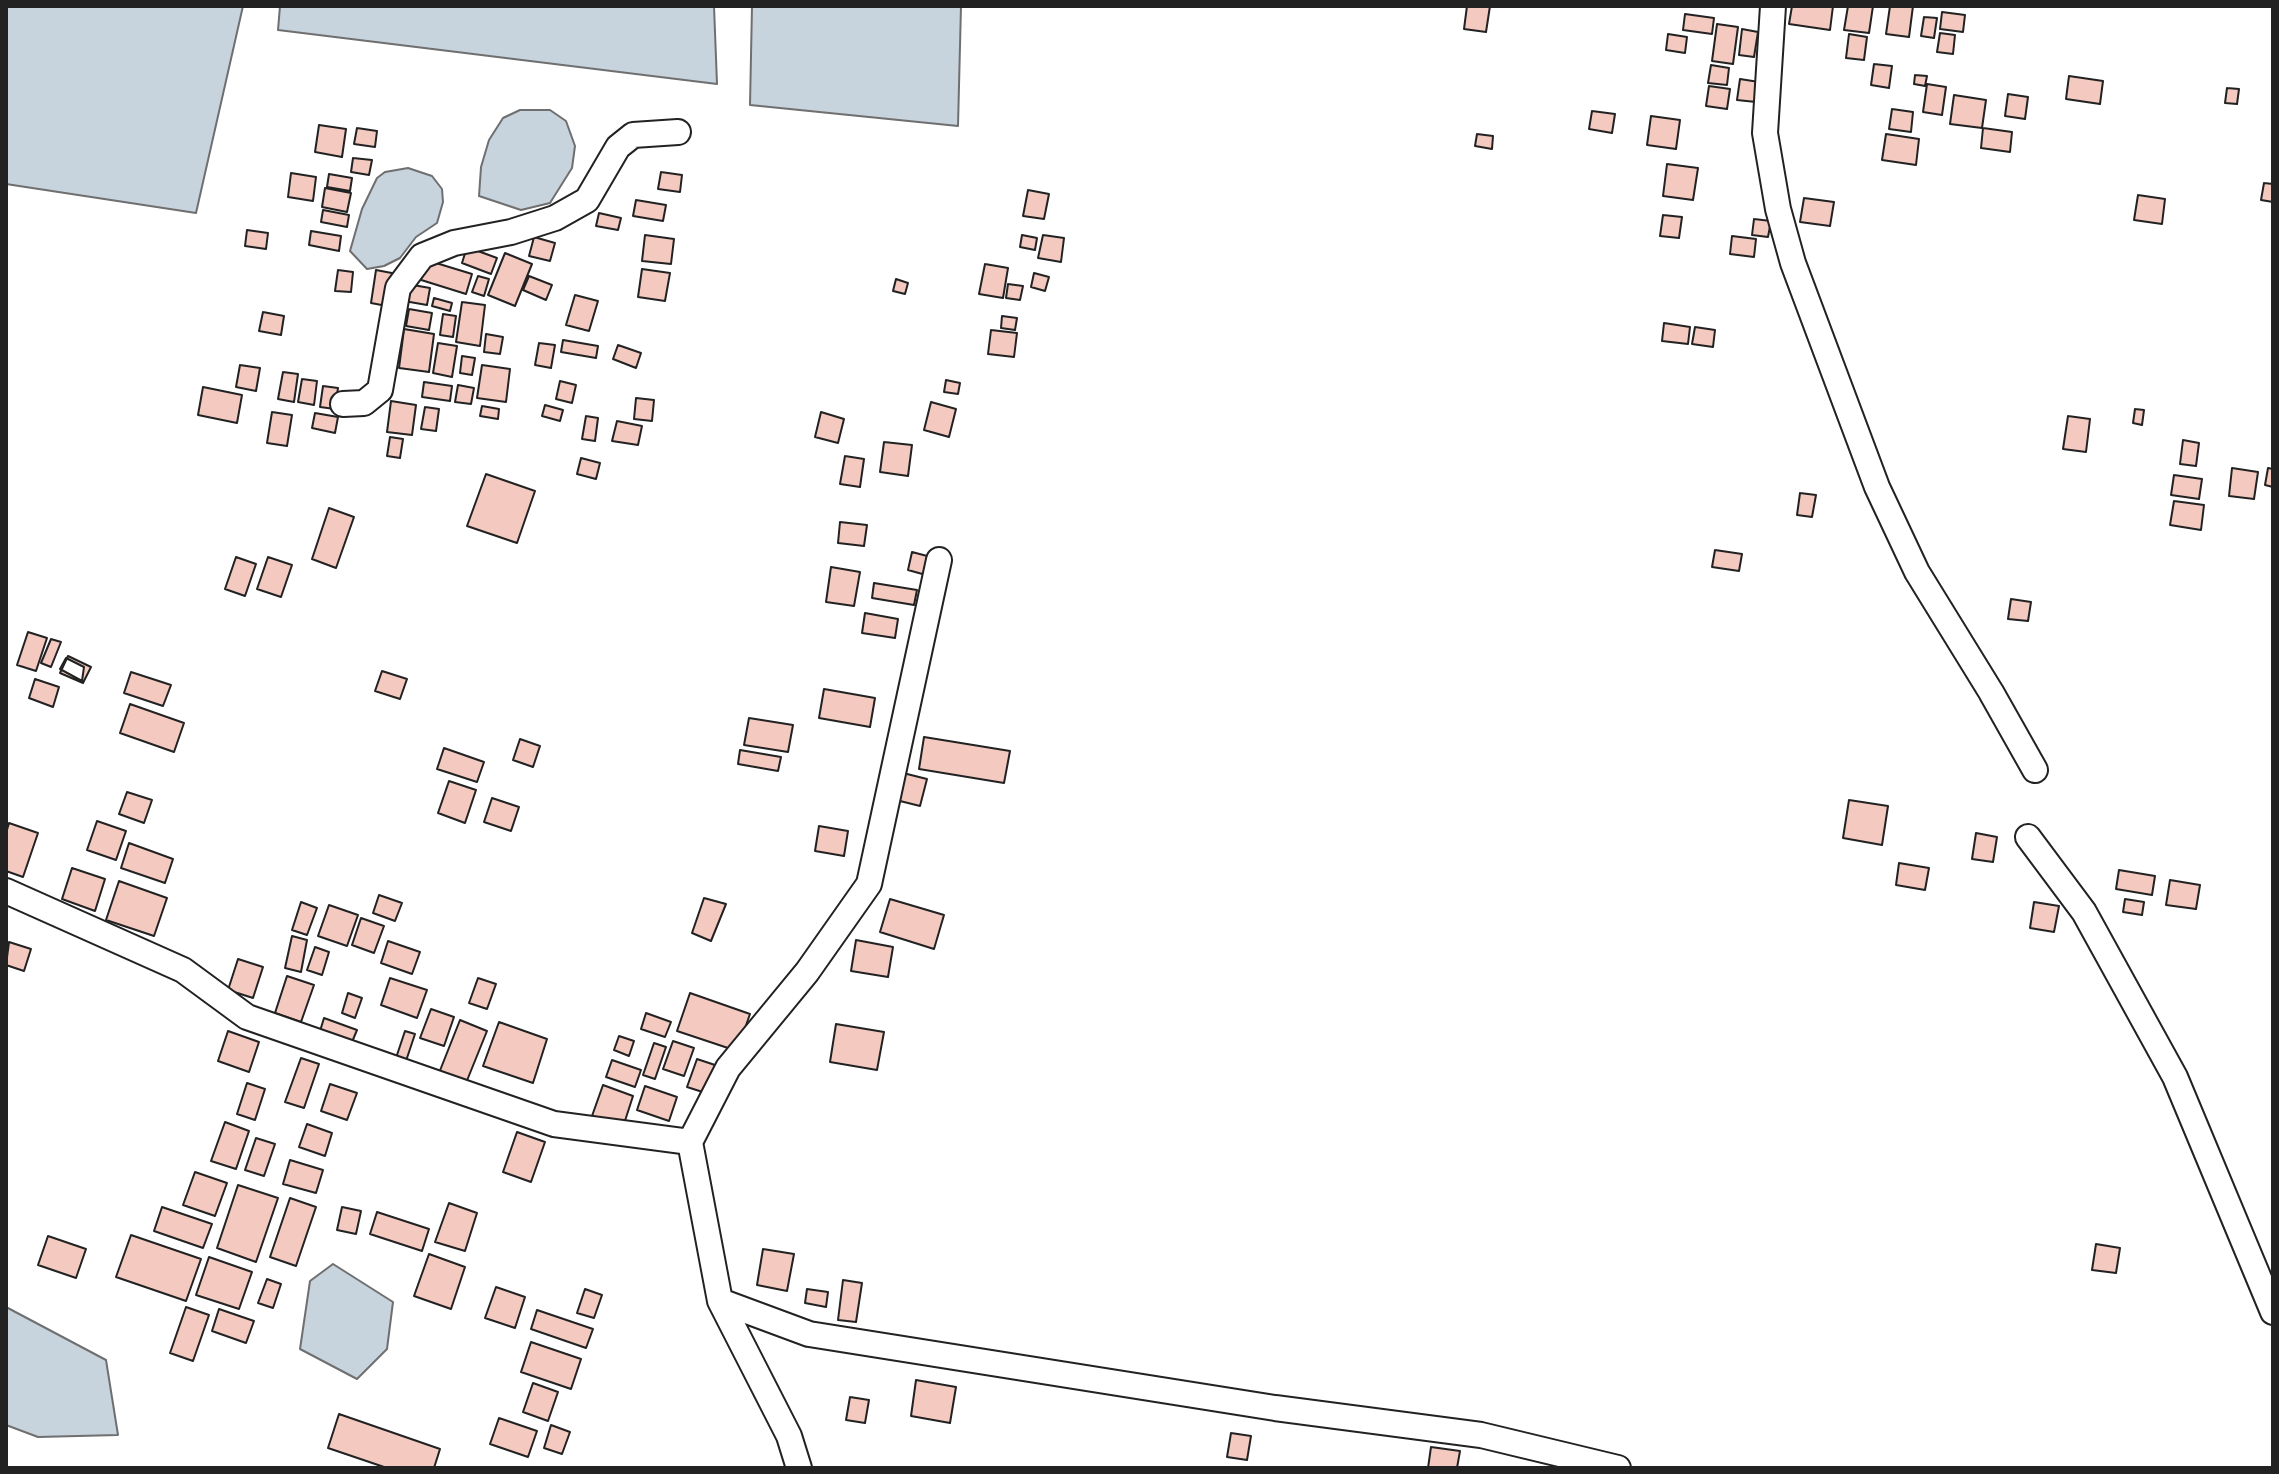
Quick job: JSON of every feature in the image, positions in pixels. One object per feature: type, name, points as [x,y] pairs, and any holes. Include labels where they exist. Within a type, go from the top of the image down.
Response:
[{"type":"street","points":[[1773,6],[1765,133],[1778,209],[1793,263],[1877,487],[1917,572],[2035,770]]},
{"type":"street","points":[[343,404],[364,403],[380,390],[398,288],[422,256],[454,243],[511,232],[555,218],[587,200],[618,147],[633,135],[678,132]]},
{"type":"street","points":[[799,1468],[789,1436],[720,1301],[690,1142],[728,1068],[807,972],[869,884],[939,560]]},
{"type":"street","points":[[2028,837],[2084,912],[2175,1077],[2273,1312]]},
{"type":"street","points":[[6,891],[183,970],[247,1017],[554,1124],[690,1142]]},
{"type":"street","points":[[720,1301],[809,1334],[1275,1408],[1481,1435],[1618,1468]]},
{"type":"shaded area","points":[[6,6],[243,6],[196,213],[6,184]]},
{"type":"shaded area","points":[[280,6],[714,6],[717,84],[278,30]]},
{"type":"shaded area","points":[[752,6],[961,6],[958,126],[750,105]]},
{"type":"shaded area","points":[[520,110],[550,110],[566,121],[575,146],[572,168],[550,203],[521,210],[479,196],[481,167],[489,140],[503,118]]},
{"type":"shaded area","points":[[408,168],[432,176],[442,189],[443,202],[437,223],[416,237],[400,258],[384,266],[367,269],[350,251],[362,209],[377,178],[385,172]]},
{"type":"shaded area","points":[[333,1264],[393,1302],[387,1349],[357,1379],[300,1349],[310,1281]]},
{"type":"shaded area","points":[[6,1307],[106,1360],[118,1435],[38,1437],[6,1425]]},
{"type":"building","points":[[1467,6],[1490,6],[1486,32],[1464,29]]},
{"type":"building","points":[[1792,6],[1833,6],[1830,30],[1789,24]]},
{"type":"building","points":[[1848,6],[1873,6],[1869,33],[1844,30]]},
{"type":"building","points":[[1890,6],[1913,6],[1909,37],[1886,34]]},
{"type":"building","points":[[1942,12],[1965,15],[1963,32],[1940,29]]},
{"type":"building","points":[[1685,14],[1714,18],[1712,34],[1683,30]]},
{"type":"building","points":[[1924,17],[1937,18],[1934,38],[1921,36]]},
{"type":"building","points":[[1717,24],[1738,27],[1733,64],[1712,61]]},
{"type":"building","points":[[1742,29],[1758,32],[1754,57],[1739,55]]},
{"type":"building","points":[[1940,33],[1955,35],[1953,54],[1937,52]]},
{"type":"building","points":[[1668,34],[1687,37],[1685,53],[1666,50]]},
{"type":"building","points":[[1849,34],[1867,37],[1864,60],[1846,58]]},
{"type":"building","points":[[1874,64],[1892,66],[1889,88],[1871,85]]},
{"type":"building","points":[[1711,65],[1729,68],[1727,85],[1708,83]]},
{"type":"building","points":[[1915,75],[1927,76],[1925,86],[1914,84]]},
{"type":"building","points":[[2069,76],[2103,81],[2100,104],[2066,99]]},
{"type":"building","points":[[1740,79],[1759,82],[1756,102],[1737,100]]},
{"type":"building","points":[[1927,84],[1946,87],[1942,115],[1923,112]]},
{"type":"building","points":[[1709,86],[1730,89],[1727,109],[1706,106]]},
{"type":"building","points":[[2227,88],[2239,89],[2237,104],[2225,103]]},
{"type":"building","points":[[2008,94],[2028,97],[2025,119],[2005,116]]},
{"type":"building","points":[[1954,95],[1986,100],[1982,128],[1950,124]]},
{"type":"building","points":[[1892,109],[1913,112],[1911,132],[1889,129]]},
{"type":"building","points":[[1592,111],[1615,114],[1612,133],[1589,129]]},
{"type":"building","points":[[1651,116],[1680,120],[1676,149],[1647,145]]},
{"type":"building","points":[[319,125],[346,129],[342,157],[315,152]]},
{"type":"building","points":[[357,128],[377,131],[375,147],[354,144]]},
{"type":"building","points":[[1983,128],[2012,132],[2010,152],[1981,148]]},
{"type":"building","points":[[1477,134],[1493,136],[1492,149],[1475,146]]},
{"type":"building","points":[[1886,134],[1919,139],[1916,165],[1882,160]]},
{"type":"building","points":[[353,158],[372,160],[369,175],[351,172]]},
{"type":"building","points":[[1667,164],[1698,168],[1693,200],[1663,196]]},
{"type":"building","points":[[661,172],[682,175],[680,192],[658,189]]},
{"type":"building","points":[[291,173],[316,177],[313,201],[288,197]]},
{"type":"building","points":[[329,174],[352,178],[350,191],[327,187]]},
{"type":"building","points":[[2264,183],[2273,184],[2273,202],[2261,200]]},
{"type":"building","points":[[325,188],[351,193],[347,212],[322,207]]},
{"type":"building","points":[[1028,190],[1049,194],[1044,219],[1023,216]]},
{"type":"building","points":[[2138,195],[2165,199],[2162,224],[2134,220]]},
{"type":"building","points":[[1804,198],[1834,202],[1830,226],[1800,222]]},
{"type":"building","points":[[636,200],[666,205],[663,221],[633,216]]},
{"type":"building","points":[[323,210],[349,215],[347,227],[321,222]]},
{"type":"building","points":[[599,213],[621,218],[618,230],[596,226]]},
{"type":"building","points":[[1663,215],[1682,217],[1679,238],[1660,236]]},
{"type":"building","points":[[1754,219],[1771,221],[1768,237],[1752,235]]},
{"type":"building","points":[[247,230],[268,233],[266,249],[245,246]]},
{"type":"building","points":[[311,231],[341,236],[339,251],[309,245]]},
{"type":"building","points":[[645,235],[674,239],[671,264],[642,261]]},
{"type":"building","points":[[1022,235],[1037,238],[1035,250],[1020,247]]},
{"type":"building","points":[[1043,235],[1064,238],[1061,262],[1038,258]]},
{"type":"building","points":[[1732,236],[1756,239],[1754,257],[1730,254]]},
{"type":"building","points":[[534,237],[555,243],[550,261],[529,256]]},
{"type":"building","points":[[467,247],[497,258],[491,274],[462,263]]},
{"type":"building","points":[[505,253],[532,264],[515,306],[488,295]]},
{"type":"building","points":[[423,259],[472,274],[466,294],[418,279]]},
{"type":"building","points":[[985,264],[1008,268],[1003,298],[979,294]]},
{"type":"building","points":[[642,269],[670,273],[665,301],[638,297]]},
{"type":"building","points":[[338,270],[353,272],[351,292],[335,291]]},
{"type":"building","points":[[376,270],[397,274],[392,307],[371,303]]},
{"type":"building","points":[[1034,273],[1049,277],[1045,291],[1031,287]]},
{"type":"building","points":[[478,276],[489,279],[484,296],[472,292]]},
{"type":"building","points":[[529,276],[552,285],[546,300],[523,290]]},
{"type":"building","points":[[896,279],[908,283],[905,294],[893,291]]},
{"type":"building","points":[[407,284],[430,288],[427,305],[404,301]]},
{"type":"building","points":[[1008,284],[1023,286],[1020,300],[1006,298]]},
{"type":"building","points":[[575,295],[598,301],[589,331],[566,325]]},
{"type":"building","points":[[434,298],[452,303],[450,311],[432,306]]},
{"type":"building","points":[[462,302],[485,305],[480,346],[456,342]]},
{"type":"building","points":[[409,309],[432,313],[429,330],[406,326]]},
{"type":"building","points":[[263,312],[284,316],[281,335],[259,331]]},
{"type":"building","points":[[443,314],[456,316],[453,337],[440,335]]},
{"type":"building","points":[[1002,316],[1017,318],[1015,330],[1001,328]]},
{"type":"building","points":[[1664,323],[1690,327],[1688,344],[1662,341]]},
{"type":"building","points":[[1695,327],[1715,330],[1713,347],[1692,344]]},
{"type":"building","points":[[404,329],[434,334],[429,372],[399,368]]},
{"type":"building","points":[[991,330],[1017,333],[1014,357],[988,354]]},
{"type":"building","points":[[486,334],[503,337],[500,354],[484,352]]},
{"type":"building","points":[[563,340],[598,346],[596,358],[561,352]]},
{"type":"building","points":[[438,343],[457,346],[452,377],[433,373]]},
{"type":"building","points":[[539,343],[555,345],[551,368],[535,365]]},
{"type":"building","points":[[618,345],[641,353],[636,368],[613,359]]},
{"type":"building","points":[[462,356],[475,358],[472,375],[460,373]]},
{"type":"building","points":[[240,365],[260,368],[256,391],[236,387]]},
{"type":"building","points":[[482,365],[510,369],[506,402],[477,398]]},
{"type":"building","points":[[283,372],[298,374],[294,402],[278,399]]},
{"type":"building","points":[[302,379],[317,381],[314,405],[298,402]]},
{"type":"building","points":[[946,380],[960,383],[958,394],[944,392]]},
{"type":"building","points":[[560,381],[576,385],[572,403],[556,399]]},
{"type":"building","points":[[424,382],[452,386],[450,401],[422,397]]},
{"type":"building","points":[[458,385],[474,388],[471,404],[455,402]]},
{"type":"building","points":[[323,386],[338,388],[335,409],[320,407]]},
{"type":"building","points":[[203,387],[242,395],[237,423],[198,415]]},
{"type":"building","points":[[636,398],[654,400],[652,421],[634,419]]},
{"type":"building","points":[[391,401],[416,405],[412,435],[387,432]]},
{"type":"building","points":[[931,402],[956,409],[949,437],[924,430]]},
{"type":"building","points":[[545,405],[563,410],[560,421],[542,416]]},
{"type":"building","points":[[482,406],[499,409],[498,419],[480,416]]},
{"type":"building","points":[[425,407],[439,409],[436,431],[421,429]]},
{"type":"building","points":[[2135,409],[2144,410],[2142,425],[2133,423]]},
{"type":"building","points":[[272,412],[292,415],[287,446],[267,443]]},
{"type":"building","points":[[821,412],[844,419],[838,443],[815,437]]},
{"type":"building","points":[[315,413],[338,417],[335,433],[312,428]]},
{"type":"building","points":[[586,416],[598,418],[595,441],[582,439]]},
{"type":"building","points":[[2068,416],[2090,419],[2086,452],[2063,449]]},
{"type":"building","points":[[617,421],[642,426],[638,445],[612,441]]},
{"type":"building","points":[[390,437],[403,439],[400,458],[387,456]]},
{"type":"building","points":[[2183,440],[2199,443],[2196,466],[2180,464]]},
{"type":"building","points":[[884,442],[912,445],[908,476],[880,472]]},
{"type":"building","points":[[845,456],[864,459],[860,487],[840,484]]},
{"type":"building","points":[[581,458],[600,463],[596,479],[577,474]]},
{"type":"building","points":[[2232,468],[2258,472],[2254,499],[2229,496]]},
{"type":"building","points":[[2268,468],[2273,469],[2273,487],[2265,485]]},
{"type":"building","points":[[486,474],[535,491],[517,543],[467,526]]},
{"type":"building","points":[[2174,475],[2202,479],[2199,499],[2171,495]]},
{"type":"building","points":[[1800,493],[1816,495],[1812,517],[1797,515]]},
{"type":"building","points":[[2174,501],[2204,505],[2201,530],[2170,525]]},
{"type":"building","points":[[329,508],[354,517],[336,568],[312,559]]},
{"type":"building","points":[[840,522],[867,525],[864,546],[838,543]]},
{"type":"building","points":[[1715,550],[1742,554],[1739,571],[1712,567]]},
{"type":"building","points":[[912,552],[931,557],[926,575],[908,570]]},
{"type":"building","points":[[236,557],[256,564],[245,596],[225,589]]},
{"type":"building","points":[[268,557],[292,565],[281,597],[257,589]]},
{"type":"building","points":[[831,567],[860,572],[854,606],[826,602]]},
{"type":"building","points":[[874,583],[917,590],[914,605],[872,598]]},
{"type":"building","points":[[2011,599],[2031,602],[2028,621],[2008,619]]},
{"type":"building","points":[[865,613],[898,619],[895,638],[862,633]]},
{"type":"building","points":[[28,632],[47,638],[36,671],[17,665]]},
{"type":"building","points":[[51,639],[61,642],[51,667],[41,663]]},
{"type":"building","points":[[68,656],[91,667],[83,683],[60,673]]},
{"type":"building","points":[[66,658],[84,667],[82,681],[60,669]]},
{"type":"building","points":[[382,671],[407,679],[400,699],[375,691]]},
{"type":"building","points":[[131,672],[171,685],[163,706],[124,693]]},
{"type":"building","points":[[35,679],[59,687],[53,707],[29,698]]},
{"type":"building","points":[[824,689],[875,698],[870,727],[819,718]]},
{"type":"building","points":[[130,704],[184,723],[174,752],[120,733]]},
{"type":"building","points":[[749,718],[793,725],[788,752],[744,745]]},
{"type":"building","points":[[924,737],[1010,751],[1004,783],[919,769]]},
{"type":"building","points":[[520,739],[540,746],[533,767],[513,760]]},
{"type":"building","points":[[444,748],[484,762],[477,782],[437,769]]},
{"type":"building","points":[[740,750],[781,757],[778,771],[738,764]]},
{"type":"building","points":[[895,771],[927,779],[920,806],[888,798]]},
{"type":"building","points":[[449,781],[476,790],[465,823],[438,813]]},
{"type":"building","points":[[127,792],[152,800],[144,823],[119,814]]},
{"type":"building","points":[[492,798],[519,807],[511,831],[484,822]]},
{"type":"building","points":[[1849,800],[1888,806],[1882,845],[1843,838]]},
{"type":"building","points":[[97,821],[126,831],[116,860],[87,850]]},
{"type":"building","points":[[9,823],[38,833],[23,877],[6,871]]},
{"type":"building","points":[[819,826],[848,831],[844,856],[815,851]]},
{"type":"building","points":[[1976,833],[1997,837],[1993,862],[1972,859]]},
{"type":"building","points":[[129,843],[173,859],[165,883],[121,868]]},
{"type":"building","points":[[1899,863],[1929,868],[1925,890],[1896,885]]},
{"type":"building","points":[[72,868],[105,879],[95,911],[62,899]]},
{"type":"building","points":[[2119,870],[2155,876],[2152,895],[2116,889]]},
{"type":"building","points":[[2170,880],[2200,885],[2196,909],[2166,905]]},
{"type":"building","points":[[119,881],[167,898],[154,936],[106,920]]},
{"type":"building","points":[[379,895],[402,903],[395,921],[373,913]]},
{"type":"building","points":[[704,898],[726,904],[711,941],[692,933]]},
{"type":"building","points":[[890,899],[944,915],[934,949],[880,932]]},
{"type":"building","points":[[2125,899],[2144,902],[2142,915],[2123,912]]},
{"type":"building","points":[[301,902],[317,908],[307,935],[292,930]]},
{"type":"building","points":[[2034,902],[2059,906],[2054,932],[2030,928]]},
{"type":"building","points":[[329,905],[358,915],[347,946],[318,936]]},
{"type":"building","points":[[361,918],[384,926],[374,953],[352,945]]},
{"type":"building","points":[[292,936],[307,940],[301,972],[285,968]]},
{"type":"building","points":[[856,940],[893,947],[888,977],[851,971]]},
{"type":"building","points":[[388,941],[420,952],[412,974],[381,963]]},
{"type":"building","points":[[9,942],[31,949],[24,971],[6,965]]},
{"type":"building","points":[[315,947],[329,952],[322,975],[307,970]]},
{"type":"building","points":[[238,959],[263,967],[253,998],[228,990]]},
{"type":"building","points":[[287,976],[314,985],[301,1022],[275,1013]]},
{"type":"building","points":[[390,978],[427,990],[417,1018],[381,1005]]},
{"type":"building","points":[[478,978],[496,984],[487,1009],[469,1003]]},
{"type":"building","points":[[348,993],[362,998],[355,1018],[342,1013]]},
{"type":"building","points":[[690,993],[750,1014],[737,1051],[677,1031]]},
{"type":"building","points":[[431,1009],[454,1017],[444,1046],[420,1038]]},
{"type":"building","points":[[646,1013],[671,1022],[665,1037],[641,1029]]},
{"type":"building","points":[[324,1018],[357,1030],[352,1042],[320,1031]]},
{"type":"building","points":[[460,1020],[487,1031],[466,1083],[439,1073]]},
{"type":"building","points":[[499,1022],[547,1039],[533,1083],[483,1066]]},
{"type":"building","points":[[836,1024],[884,1032],[877,1070],[830,1062]]},
{"type":"building","points":[[228,1031],[259,1042],[249,1072],[218,1061]]},
{"type":"building","points":[[405,1031],[415,1034],[406,1061],[396,1058]]},
{"type":"building","points":[[619,1036],[634,1041],[629,1056],[614,1050]]},
{"type":"building","points":[[673,1041],[694,1048],[684,1076],[663,1069]]},
{"type":"building","points":[[654,1043],[666,1047],[655,1079],[643,1075]]},
{"type":"building","points":[[301,1058],[319,1064],[304,1108],[285,1102]]},
{"type":"building","points":[[697,1059],[721,1067],[712,1095],[687,1087]]},
{"type":"building","points":[[612,1060],[641,1070],[635,1087],[606,1077]]},
{"type":"building","points":[[247,1083],[265,1089],[255,1120],[237,1114]]},
{"type":"building","points":[[330,1084],[357,1093],[347,1120],[321,1111]]},
{"type":"building","points":[[603,1085],[633,1096],[623,1127],[592,1116]]},
{"type":"building","points":[[645,1086],[677,1097],[669,1121],[637,1110]]},
{"type":"building","points":[[225,1122],[249,1131],[236,1169],[211,1161]]},
{"type":"building","points":[[307,1124],[332,1133],[325,1156],[299,1147]]},
{"type":"building","points":[[517,1132],[545,1142],[531,1182],[503,1172]]},
{"type":"building","points":[[256,1138],[275,1144],[264,1176],[245,1170]]},
{"type":"building","points":[[290,1160],[323,1170],[316,1193],[283,1184]]},
{"type":"building","points":[[195,1172],[227,1183],[215,1216],[183,1205]]},
{"type":"building","points":[[238,1185],[278,1198],[256,1262],[217,1248]]},
{"type":"building","points":[[290,1198],[316,1207],[296,1266],[270,1257]]},
{"type":"building","points":[[449,1203],[477,1213],[465,1251],[435,1242]]},
{"type":"building","points":[[162,1207],[212,1224],[203,1248],[154,1231]]},
{"type":"building","points":[[342,1207],[361,1211],[356,1234],[337,1230]]},
{"type":"building","points":[[377,1212],[429,1229],[422,1251],[370,1234]]},
{"type":"building","points":[[131,1235],[201,1259],[186,1301],[116,1277]]},
{"type":"building","points":[[48,1236],[86,1249],[76,1278],[38,1265]]},
{"type":"building","points":[[2096,1244],[2120,1248],[2116,1273],[2092,1270]]},
{"type":"building","points":[[763,1249],[794,1254],[787,1291],[757,1285]]},
{"type":"building","points":[[429,1254],[465,1267],[451,1309],[414,1296]]},
{"type":"building","points":[[209,1257],[252,1272],[239,1309],[196,1295]]},
{"type":"building","points":[[267,1279],[281,1284],[273,1308],[258,1303]]},
{"type":"building","points":[[843,1280],[862,1283],[856,1322],[838,1320]]},
{"type":"building","points":[[496,1287],[525,1297],[515,1328],[485,1318]]},
{"type":"building","points":[[585,1289],[602,1295],[594,1318],[577,1313]]},
{"type":"building","points":[[807,1289],[828,1292],[826,1307],[805,1303]]},
{"type":"building","points":[[186,1307],[209,1315],[193,1361],[170,1353]]},
{"type":"building","points":[[219,1309],[254,1321],[246,1343],[212,1331]]},
{"type":"building","points":[[537,1310],[593,1329],[586,1348],[531,1329]]},
{"type":"building","points":[[531,1342],[581,1359],[571,1389],[521,1372]]},
{"type":"building","points":[[916,1380],[956,1387],[950,1423],[911,1416]]},
{"type":"building","points":[[533,1383],[558,1392],[548,1421],[523,1412]]},
{"type":"building","points":[[850,1397],[869,1400],[865,1423],[846,1420]]},
{"type":"building","points":[[339,1414],[440,1449],[434,1468],[387,1468],[328,1448]]},
{"type":"building","points":[[499,1418],[537,1431],[528,1457],[490,1444]]},
{"type":"building","points":[[551,1425],[570,1432],[562,1454],[544,1448]]},
{"type":"building","points":[[1231,1433],[1251,1436],[1247,1460],[1227,1457]]},
{"type":"building","points":[[1431,1447],[1460,1451],[1457,1468],[1428,1468]]}]
